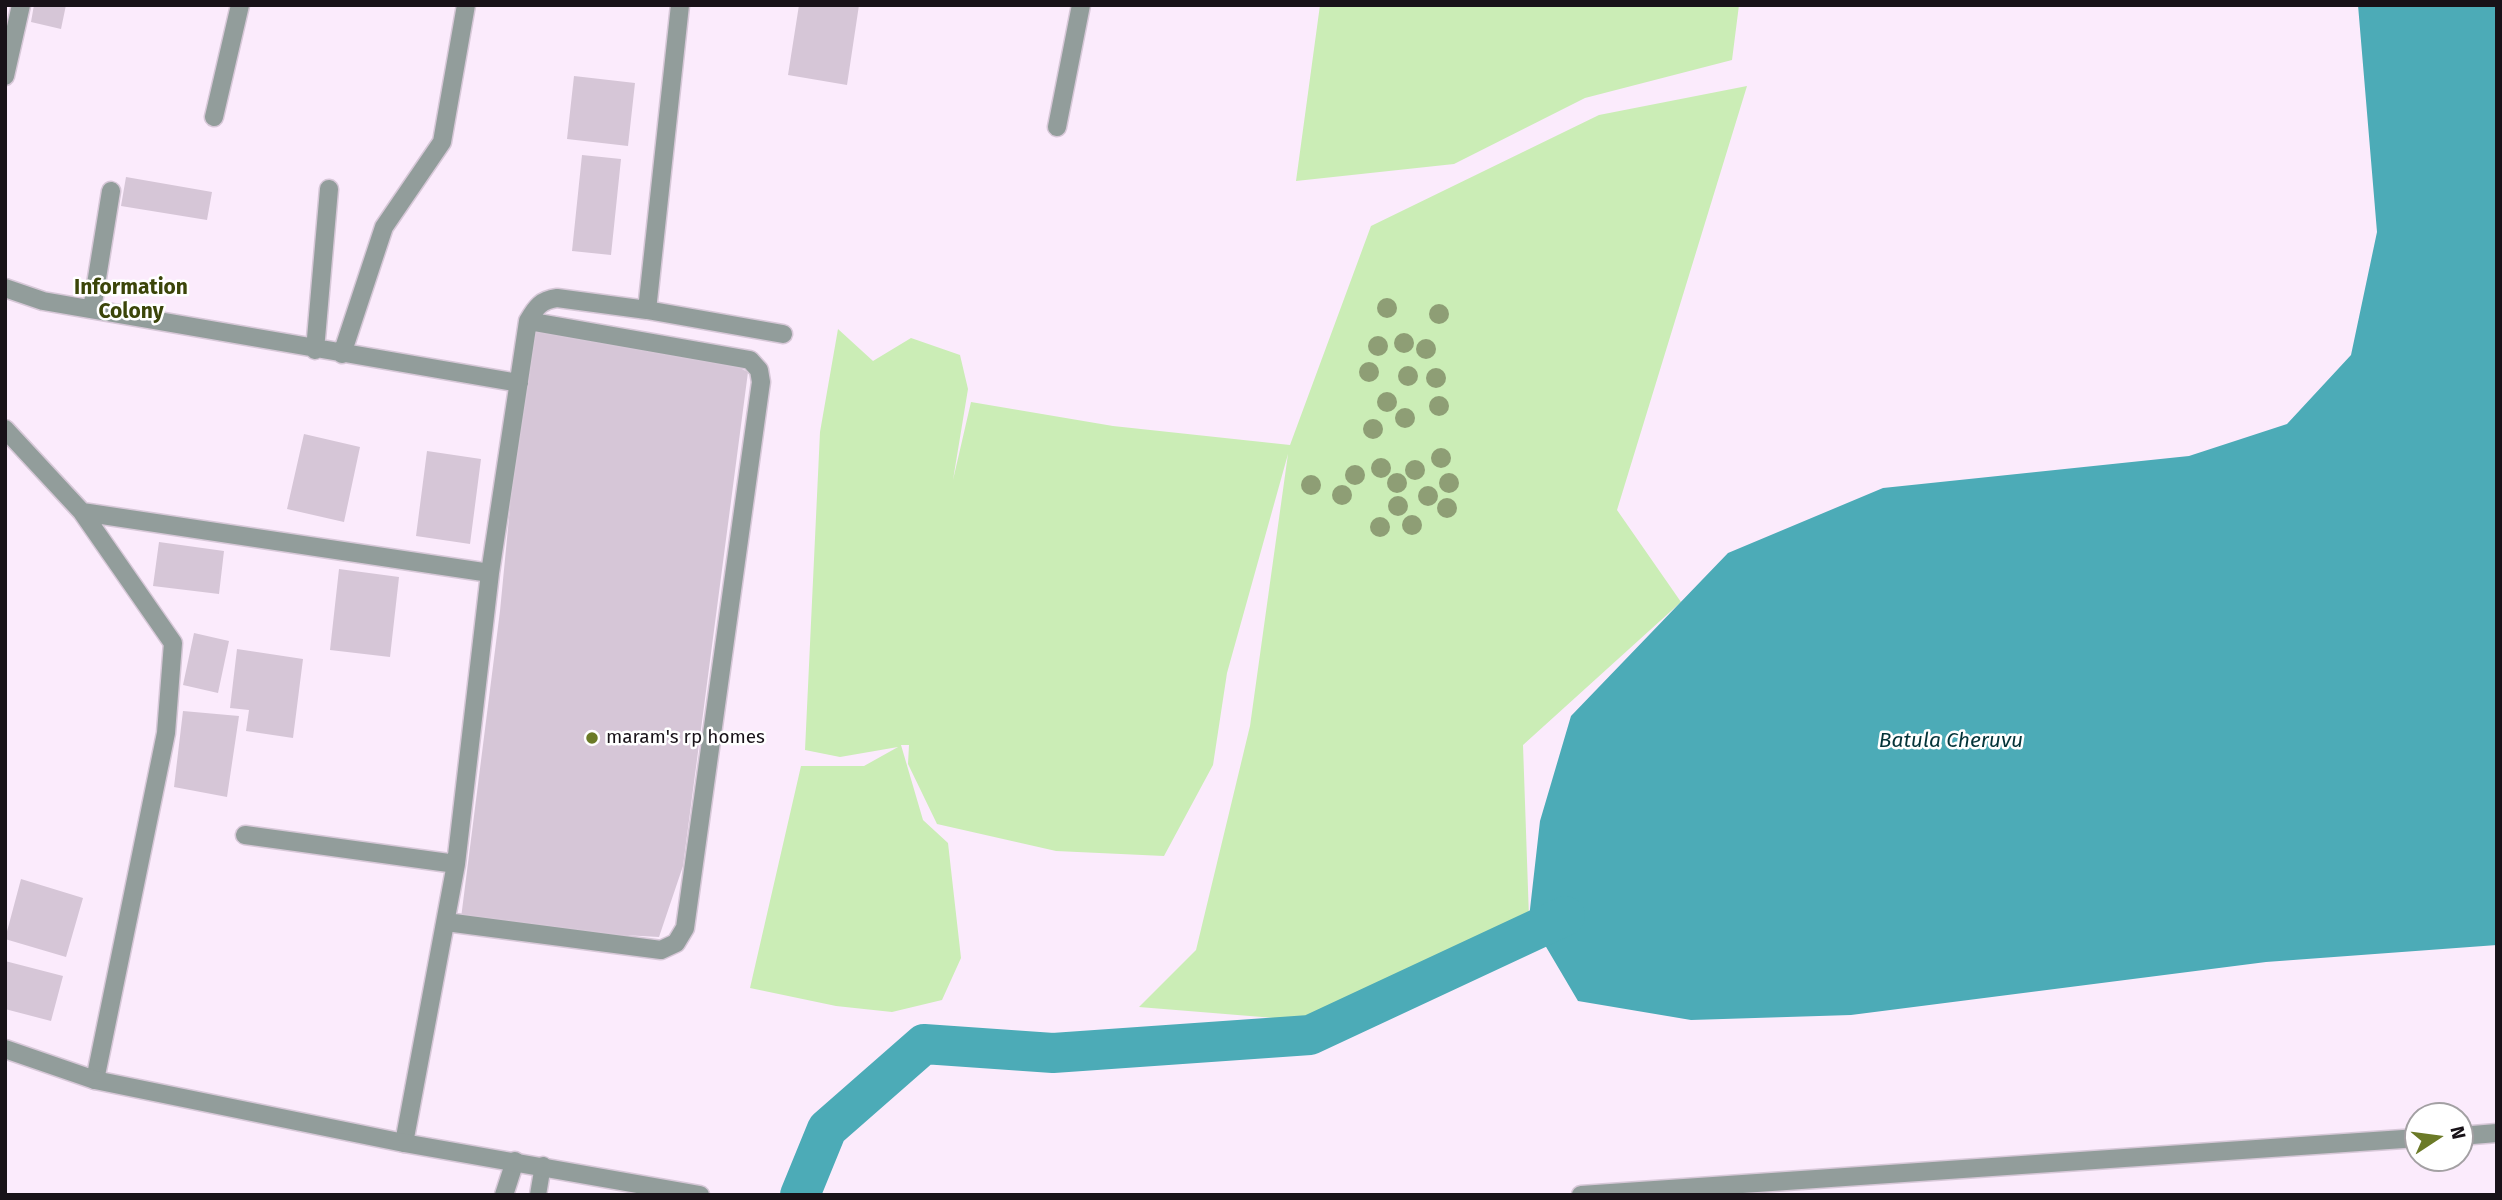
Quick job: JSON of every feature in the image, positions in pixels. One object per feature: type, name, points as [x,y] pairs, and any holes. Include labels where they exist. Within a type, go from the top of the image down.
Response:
[{"type":"street","points":[[5,76],[22,5]]},
{"type":"street","points":[[214,117],[240,5]]},
{"type":"street","points":[[342,354],[384,227],[442,142],[466,5]]},
{"type":"street","points":[[647,310],[680,5]]},
{"type":"street","points":[[1057,127],[1081,5]]},
{"type":"street","points":[[315,350],[329,189]]},
{"type":"street","points":[[92,309],[111,191]]},
{"type":"street","points":[[5,288],[43,301],[315,350],[519,383]]},
{"type":"street","points":[[404,1143],[456,864],[490,573],[528,321],[535,307],[545,299],[558,298],[647,310],[783,334]]},
{"type":"street","points":[[446,922],[661,950],[676,943],[685,928],[761,382],[759,370],[750,360],[528,321]]},
{"type":"street","points":[[5,429],[82,512],[173,643],[166,733],[95,1080]]},
{"type":"street","points":[[82,512],[490,573]]},
{"type":"street","points":[[245,835],[456,864]]},
{"type":"street","points":[[5,1049],[95,1080],[404,1143],[693,1194]]},
{"type":"street","points":[[2474,1135],[2497,1133]]},
{"type":"street","points":[[1581,1195],[2404,1140]]},
{"type":"street","points":[[503,1195],[515,1161]]},
{"type":"lane","points":[[538,1195],[543,1166]]},
{"type":"green space","points":[[1320,5],[1739,5],[1732,60],[1585,98],[1454,164],[1296,181]]},
{"type":"green space","points":[[1747,86],[1617,510],[1681,602],[1523,745],[1529,918],[1336,1023],[1139,1007],[1196,950],[1250,726],[1288,454],[1227,673],[1213,765],[1164,856],[1056,851],[937,824],[908,764],[909,745],[901,745],[923,820],[948,843],[961,958],[942,1000],[892,1012],[836,1006],[750,988],[801,766],[864,766],[898,747],[840,757],[805,750],[820,432],[838,329],[873,361],[911,338],[960,355],[968,389],[953,480],[971,402],[1113,426],[1290,445],[1371,226],[1599,115]]},
{"type":"water","name":"Batula Cheruvu","points":[[2358,5],[2497,5],[2497,945],[2266,962],[1851,1015],[1691,1020],[1578,1001],[1529,918],[1540,821],[1571,716],[1728,553],[1883,488],[2189,456],[2287,424],[2351,355],[2377,232]]},
{"type":"building","points":[[34,5],[66,5],[61,29],[31,22]]},
{"type":"building","points":[[799,5],[859,5],[847,85],[788,75]]},
{"type":"building","points":[[574,76],[635,83],[628,146],[567,139]]},
{"type":"building","points":[[582,155],[621,159],[611,255],[572,251]]},
{"type":"building","points":[[126,177],[212,192],[207,220],[121,206]]},
{"type":"building","name":"maram's rp homes","points":[[528,321],[712,354],[748,372],[683,866],[659,937],[460,926],[500,611]]},
{"type":"building","points":[[304,434],[360,447],[344,522],[287,509]]},
{"type":"building","points":[[427,451],[481,459],[470,544],[416,536]]},
{"type":"building","points":[[159,542],[224,551],[219,594],[153,586]]},
{"type":"building","points":[[339,569],[399,577],[390,657],[330,650]]},
{"type":"building","points":[[194,633],[229,641],[218,693],[183,685]]},
{"type":"building","points":[[237,649],[303,659],[293,738],[246,731],[249,710],[230,708]]},
{"type":"building","points":[[183,711],[239,716],[227,797],[174,787]]},
{"type":"building","points":[[21,879],[83,898],[66,957],[5,939]]},
{"type":"building","points":[[5,961],[63,976],[51,1021],[5,1009]]},
{"type":"waterway","points":[[800,1195],[827,1129],[924,1044],[1053,1053],[1310,1035],[1565,916]]},
{"type":"place","name":"maram's rp homes","points":[[592,738]]},
{"type":"district","name":"Information Colony","points":[[131,300]]}]
